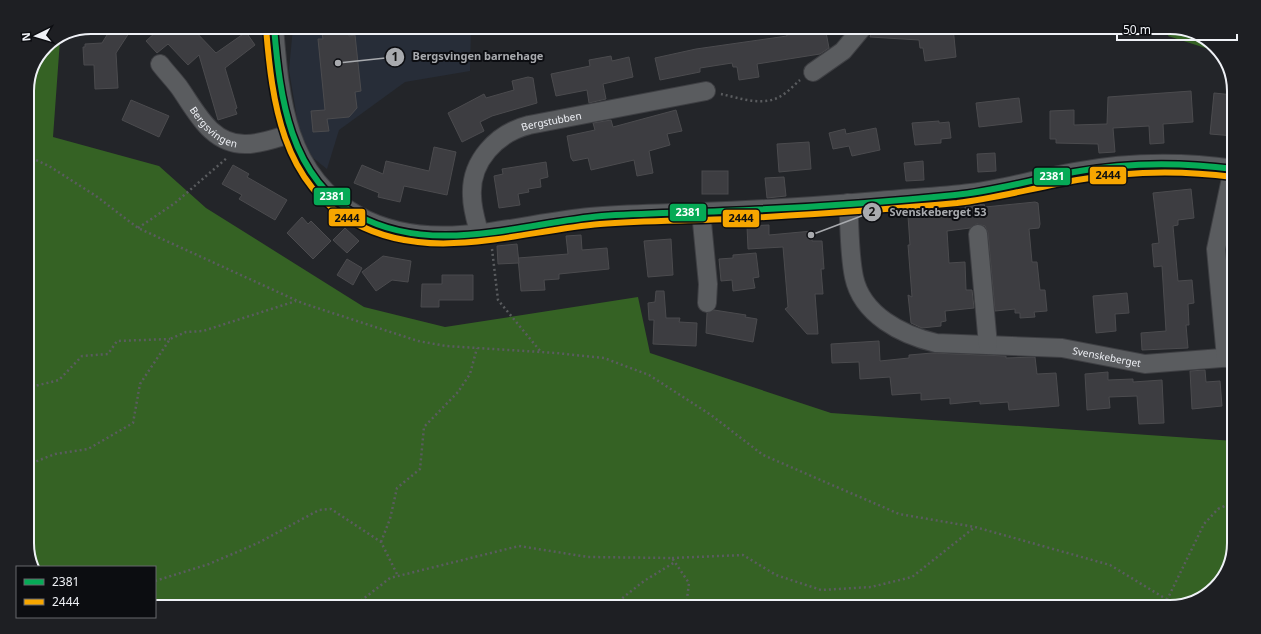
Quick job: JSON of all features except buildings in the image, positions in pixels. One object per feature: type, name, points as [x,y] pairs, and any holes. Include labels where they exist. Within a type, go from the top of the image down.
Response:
[{"type":"street","points":[[275,34],[282,102],[290,134],[302,159],[312,175],[328,193],[355,214],[384,228],[422,236],[479,232],[591,216],[701,212],[848,203],[971,193],[1084,170],[1134,164],[1192,164],[1227,168]]},
{"type":"street","points":[[813,72],[843,51],[859,34]]},
{"type":"street","name":"Bergsvingen","points":[[160,64],[180,88],[202,123],[219,136],[241,144],[268,141],[290,134]]},
{"type":"street","name":"Bergstubben","points":[[479,232],[472,196],[474,174],[483,156],[499,138],[516,128],[529,125],[706,92]]},
{"type":"street","name":"Svenskeberget","points":[[1227,200],[1216,249],[1227,334]]},
{"type":"street","name":"Svenskeberget","points":[[848,203],[854,277],[859,292],[867,304],[894,327],[917,339],[936,343],[1062,348],[1145,364],[1227,357]]},
{"type":"street","points":[[701,212],[708,284],[707,303]]},
{"type":"street","points":[[978,234],[988,345]]},
{"type":"path","points":[[706,92],[759,101],[771,100],[781,97],[813,72]]},
{"type":"path","points":[[138,228],[175,203],[241,144]]},
{"type":"path","points":[[34,159],[49,166],[96,196],[138,228],[297,300],[418,341],[446,346],[604,358],[649,375],[711,415],[763,455],[899,514],[975,527],[1110,565],[1168,600],[1204,524],[1218,509],[1227,505]]},
{"type":"path","points":[[492,248],[498,300],[540,352]]},
{"type":"path","points":[[34,386],[59,380],[82,356],[108,354],[117,341],[170,338],[186,332],[203,331],[297,300]]},
{"type":"path","points":[[34,462],[55,454],[88,448],[133,423],[140,384],[170,338]]},
{"type":"path","points":[[381,542],[390,519],[397,488],[420,470],[424,428],[458,392],[470,374],[477,348]]},
{"type":"path","points":[[156,581],[208,564],[251,546],[319,510],[332,509],[381,542],[398,576]]},
{"type":"path","points":[[362,600],[390,578],[519,546],[588,557],[672,558],[743,555],[776,574],[821,590],[871,587],[912,577],[975,527]]},
{"type":"path","points":[[672,558],[689,582],[687,600]]},
{"type":"path","points":[[620,600],[644,581],[675,562]]},
{"type":"shaded area","points":[[292,34],[471,34],[470,71],[405,82],[339,130],[327,169],[312,157],[299,130],[289,70]]},
{"type":"green space","points":[[1169,34],[1178,34],[1185,36],[1195,40],[1209,49],[1168,36]]},
{"type":"green space","points":[[60,44],[53,137],[159,166],[206,208],[364,307],[445,327],[638,297],[650,353],[831,413],[1227,441],[1227,543],[1224,562],[1213,581],[1208,586],[1189,597],[1178,600],[156,600],[156,566],[39,566],[34,547],[34,87],[38,69],[47,56],[56,56],[56,47]]},
{"type":"transit line","name":"2444","points":[[267,34],[272,84],[277,111],[285,138],[296,163],[310,186],[329,205],[353,222],[382,235],[413,241],[444,243],[475,242],[600,224],[785,216],[957,203],[1077,180],[1136,173],[1174,172],[1227,176]]},
{"type":"transit line","name":"2381","points":[[275,34],[280,81],[292,133],[302,157],[316,179],[334,199],[357,215],[386,227],[416,234],[447,236],[478,234],[602,216],[781,208],[926,198],[985,191],[1074,172],[1114,166],[1174,164],[1227,168]]},
{"type":"place","name":"Bergsvingen barnehage","points":[[338,63]]},
{"type":"place","name":"Svenskeberget 53","points":[[811,235]]}]
